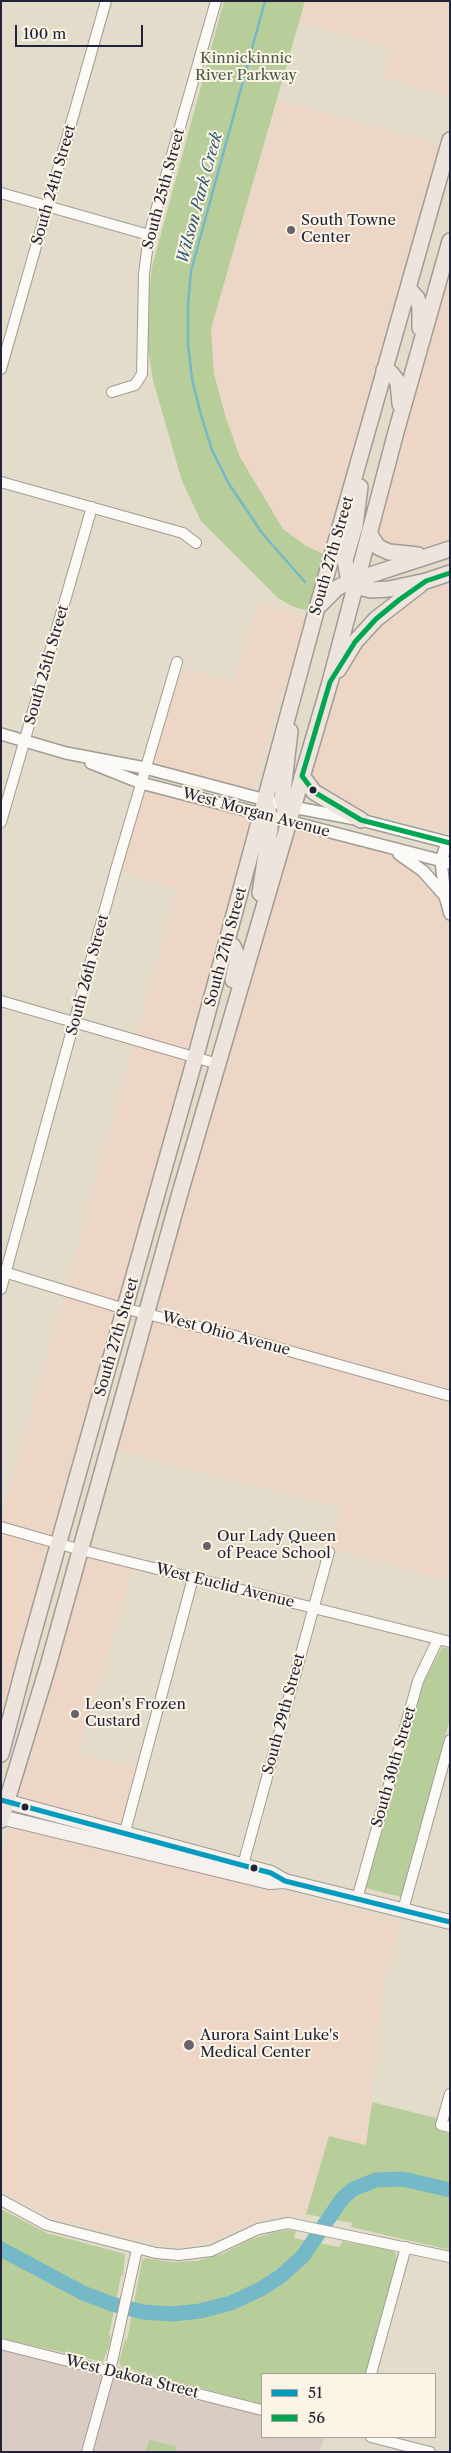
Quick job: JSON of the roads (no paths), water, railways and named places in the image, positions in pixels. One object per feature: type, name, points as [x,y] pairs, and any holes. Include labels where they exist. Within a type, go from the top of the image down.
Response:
[{"type":"main road","name":"South 27th Street","points":[[1,1754],[173,1135],[266,811],[289,712],[317,608],[414,266],[447,158],[450,140]]},
{"type":"main road","name":"South 27th Street","points":[[288,806],[302,776],[330,682],[354,582],[450,241]]},
{"type":"main road","points":[[414,266],[420,289],[425,296],[433,300]]},
{"type":"main road","points":[[408,288],[417,298],[420,307],[419,350]]},
{"type":"main road","points":[[384,370],[391,373],[398,382],[401,413]]},
{"type":"main road","points":[[354,582],[345,560],[355,526],[366,436]]},
{"type":"main road","points":[[369,533],[378,547],[389,552],[406,556],[427,555]]},
{"type":"main road","points":[[317,608],[337,588],[427,555],[450,549]]},
{"type":"main road","points":[[354,582],[380,589],[426,581],[450,573]]},
{"type":"main road","points":[[330,682],[355,642],[376,619],[426,581]]},
{"type":"main road","points":[[288,822],[288,806],[282,790],[291,738],[289,712]]},
{"type":"main road","points":[[302,776],[314,792],[361,820]]},
{"type":"main road","points":[[256,934],[260,888],[270,829],[266,811]]},
{"type":"main road","name":"South 27th Street","points":[[2,1818],[4,1801],[48,1666],[146,1312],[288,822]]},
{"type":"main road","points":[[227,944],[233,946],[238,958],[231,989],[230,1024]]},
{"type":"main road","points":[[173,1135],[192,1154]]},
{"type":"main road","points":[[143,1245],[148,1260],[139,1300],[146,1312]]},
{"type":"main road","points":[[124,1392],[121,1371],[132,1322],[132,1317],[126,1308]]},
{"type":"main road","points":[[26,1659],[48,1666]]},
{"type":"main road","points":[[4,1801],[124,1832],[241,1871]]},
{"type":"main road","points":[[2,1818],[121,1847],[241,1871],[271,1873],[285,1880],[450,1922]]},
{"type":"main road","points":[[76,1836],[80,1821]]},
{"type":"street","name":"South 24th Street","points":[[1,369],[106,1]]},
{"type":"street","name":"South 25th Street","points":[[112,392],[135,385],[142,374],[144,274],[150,235],[216,1]]},
{"type":"street","points":[[1,193],[150,235]]},
{"type":"street","points":[[1,482],[183,533],[196,543]]},
{"type":"street","name":"South 25th Street","points":[[1,822],[26,741],[92,507]]},
{"type":"street","name":"South 26th Street","points":[[1,1289],[4,1272],[145,768],[177,662]]},
{"type":"street","name":"West Morgan Avenue","points":[[1,734],[66,753],[141,783],[266,811],[288,806],[361,820],[448,842]]},
{"type":"street","name":"West Morgan Avenue","points":[[66,753],[145,768],[266,811],[288,822],[445,862]]},
{"type":"street","points":[[448,842],[445,862],[445,896],[450,914]]},
{"type":"street","points":[[388,847],[423,871],[445,896]]},
{"type":"street","points":[[1,1001],[218,1064]]},
{"type":"street","name":"West Ohio Avenue","points":[[4,1272],[126,1308],[450,1396]]},
{"type":"street","name":"West Euclid Avenue","points":[[1,1527],[81,1550],[450,1642]]},
{"type":"street","name":"South 29th Street","points":[[241,1871],[329,1552]]},
{"type":"street","points":[[121,1847],[193,1578]]},
{"type":"street","name":"South 30th Street","points":[[357,1899],[418,1681],[438,1639]]},
{"type":"street","points":[[403,1910],[450,1740]]},
{"type":"street","points":[[445,2126],[450,2094]]},
{"type":"street","points":[[1,2200],[47,2225],[156,2253],[194,2254],[211,2251],[270,2226],[288,2223],[406,2246],[450,2257]]},
{"type":"street","points":[[371,2373],[406,2246]]},
{"type":"street","points":[[87,2452],[118,2338],[136,2249]]},
{"type":"street","name":"West Dakota Street","points":[[1,2344],[261,2410]]},
{"type":"street","points":[[375,2438],[430,2452]]},
{"type":"waterway","name":"Wilson Park Creek","points":[[265,1],[191,271],[188,305],[188,344],[192,379],[212,450],[229,484],[262,533],[305,582]]},
{"type":"waterway","points":[[1,2249],[83,2293],[112,2304],[143,2312],[173,2314],[200,2311],[231,2303],[261,2289],[281,2276],[303,2256],[342,2199],[353,2189],[376,2180],[403,2179],[450,2190]]},
{"type":"place","name":"South Towne Center","points":[[291,230]]},
{"type":"place","name":"Our Lady Queen of Peace School","points":[[207,1546]]},
{"type":"place","name":"Leon's Frozen Custard","points":[[75,1714]]},
{"type":"place","name":"Aurora Saint Luke's Medical Center","points":[[189,2045]]},
{"type":"park label","name":"Kinnickinnic River Parkway","points":[[246,68]]}]
